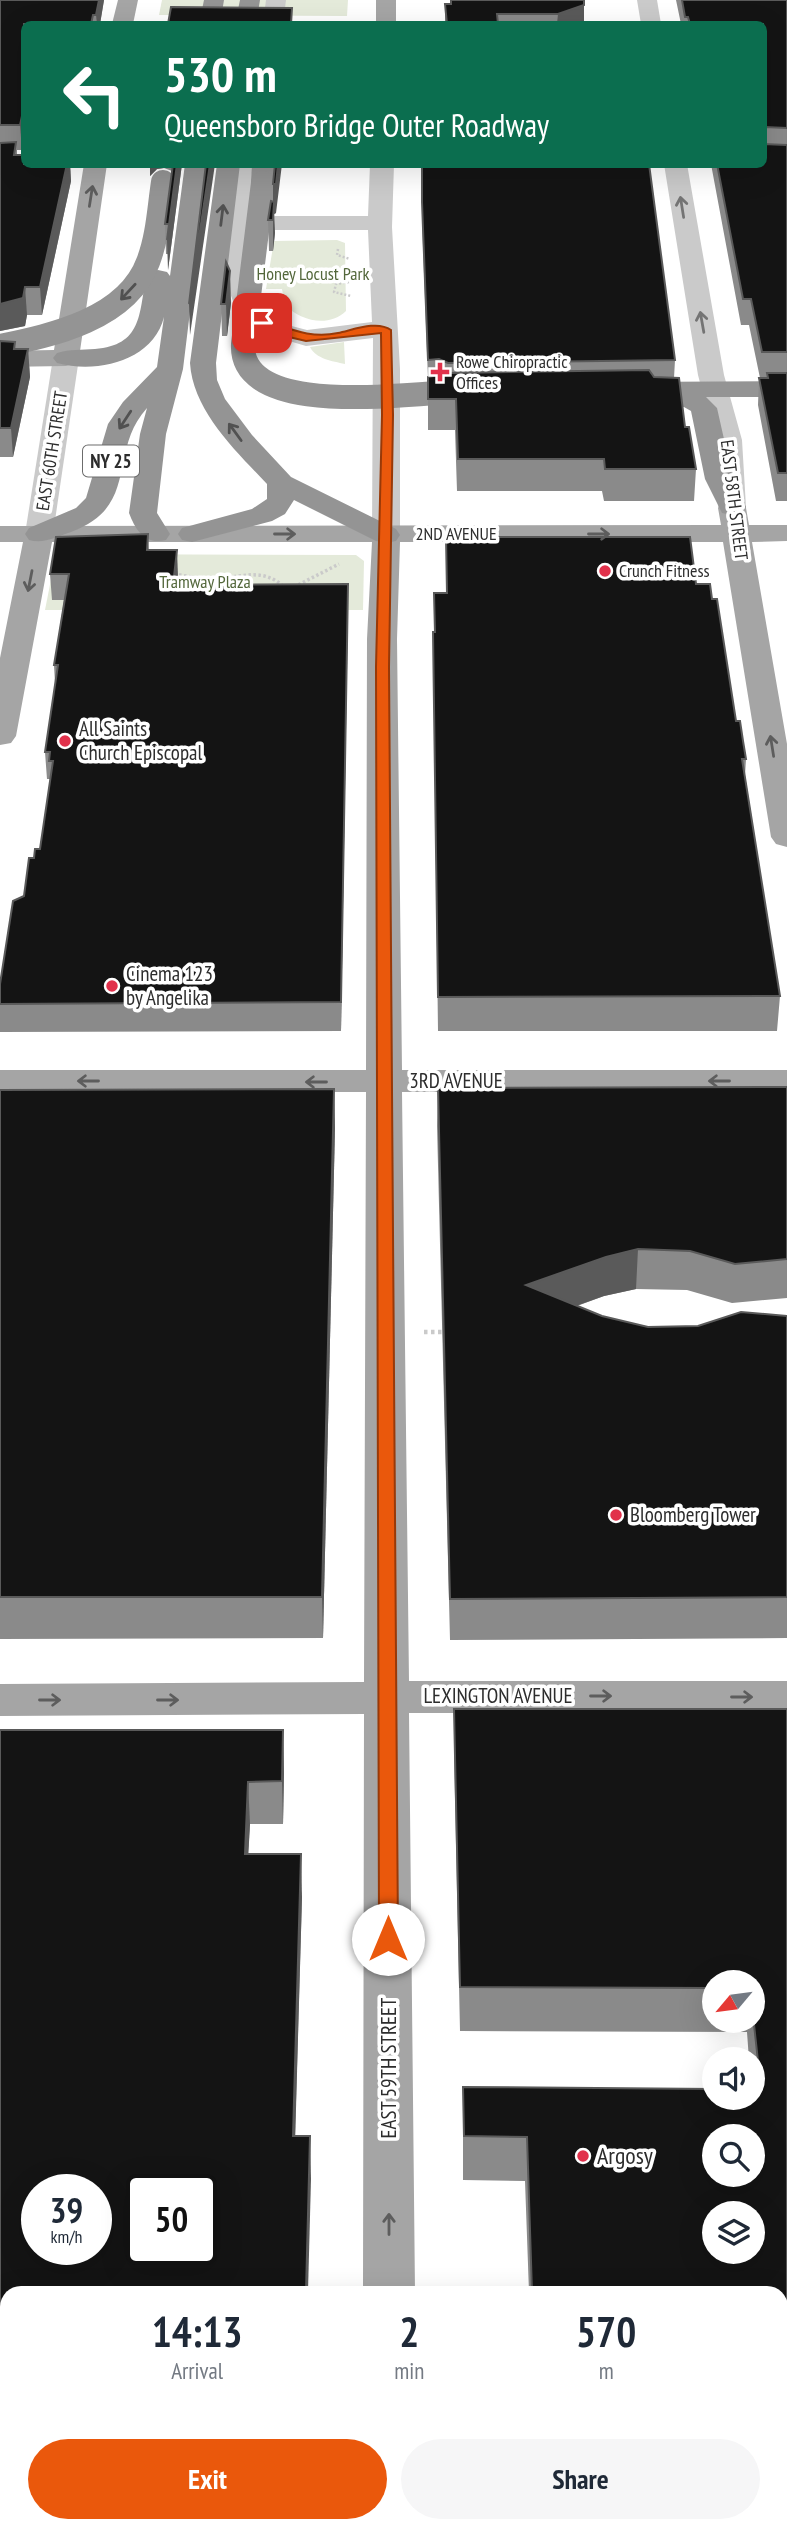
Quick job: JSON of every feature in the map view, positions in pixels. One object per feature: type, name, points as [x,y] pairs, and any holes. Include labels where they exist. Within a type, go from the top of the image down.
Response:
[{"type":"highway","points":[[210,21],[214,0]]},
{"type":"highway","points":[[220,21],[224,0]]},
{"type":"highway","points":[[246,21],[250,0]]},
{"type":"highway","points":[[257,21],[260,0]]},
{"type":"highway","points":[[264,168],[244,336],[244,360],[249,371],[276,388],[304,394],[452,393]]},
{"type":"highway","points":[[66,358],[118,352],[138,344],[144,336],[149,324],[182,172]]},
{"type":"highway","points":[[0,346],[46,334],[88,318],[108,308],[132,290],[144,273],[182,172]]},
{"type":"highway","points":[[156,534],[147,524],[143,513],[153,434],[170,369],[182,172]]},
{"type":"highway","points":[[237,174],[203,372],[207,390],[242,441],[281,483],[386,535]]},
{"type":"highway","name":"NY 25","points":[[39,534],[82,516],[99,503],[105,491],[117,433],[122,422],[170,369]]},
{"type":"highway","points":[[734,520],[719,479],[706,411],[702,405],[687,400],[608,394],[787,389]]},
{"type":"highway","points":[[192,534],[270,512],[281,499],[281,483]]},
{"type":"main road","points":[[124,21],[128,0]]},
{"type":"main road","points":[[386,0],[386,21]]},
{"type":"main road","name":"EAST 60TH STREET","points":[[66,358],[95,168]]},
{"type":"main road","points":[[0,359],[66,358]]},
{"type":"main road","name":"2ND AVENUE","points":[[0,534],[386,535],[734,520],[787,533]]},
{"type":"main road","name":"EAST 58TH STREET","points":[[734,520],[787,837]]},
{"type":"main road","name":"EAST 60TH STREET","points":[[0,736],[39,534]]},
{"type":"main road","name":"EAST 59TH STREET","points":[[386,535],[383,639],[389,2286]]},
{"type":"main road","name":"3RD AVENUE","points":[[0,1081],[787,1081]]},
{"type":"main road","name":"LEXINGTON AVENUE","points":[[0,1700],[787,1697]]},
{"type":"street","points":[[273,21],[276,0]]},
{"type":"street","points":[[647,0],[650,21]]},
{"type":"street","name":"EAST 59TH STREET","points":[[382,168],[380,223],[386,330],[386,535]]},
{"type":"street","name":"EAST 58TH STREET","points":[[676,168],[711,376],[722,406],[733,479],[734,520]]},
{"type":"street","points":[[237,174],[237,280],[247,309],[262,323],[288,334],[317,339],[357,330],[386,330]]},
{"type":"street","points":[[275,223],[380,223]]},
{"type":"street","name":"EAST 60TH STREET","points":[[39,534],[66,358]]},
{"type":"path","points":[[283,271],[351,270]]},
{"type":"path","points":[[351,282],[336,284],[334,292],[352,296]]},
{"type":"path","points":[[287,592],[347,561]]},
{"type":"path","points":[[163,574],[211,579],[261,573],[277,580],[287,592]]},
{"type":"path","points":[[185,583],[186,576]]},
{"type":"path","points":[[280,591],[295,592]]},
{"type":"path","points":[[385,1333],[458,1332]]},
{"type":"green space","points":[[162,0],[348,0],[347,16],[159,15]]},
{"type":"green space","name":"Honey Locust Park","points":[[337,240],[345,243],[346,311],[339,316],[323,321],[307,318],[291,311],[285,305],[282,289],[266,289],[274,241]]},
{"type":"green space","name":"Honey Locust Park","points":[[344,342],[345,364],[320,357],[310,347]]},
{"type":"green space","name":"Tramway Plaza","points":[[64,554],[356,555],[364,561],[363,610],[45,610],[55,559]]},
{"type":"building","points":[[0,0],[99,0],[96,15],[93,15],[92,21],[21,21],[21,120],[20,125],[0,125]]},
{"type":"building","points":[[451,0],[584,0],[584,5],[558,14],[497,14],[498,21],[447,21],[445,4],[451,4]]},
{"type":"building","points":[[682,0],[787,0],[787,128],[767,127],[767,21],[689,21],[685,17]]},
{"type":"building","points":[[171,7],[292,8],[291,21],[169,21]]},
{"type":"building","points":[[16,142],[14,155],[21,155],[21,168],[66,168],[40,287],[25,287],[23,298],[0,304],[0,143]]},
{"type":"building","points":[[767,144],[787,145],[787,352],[762,352],[751,299],[743,299],[718,168],[767,168]]},
{"type":"building","points":[[172,168],[176,168],[167,240],[169,224],[165,224]]},
{"type":"building","points":[[206,168],[209,168],[189,304]]},
{"type":"building","points":[[275,168],[278,168],[276,184],[273,184]]},
{"type":"building","points":[[422,168],[650,168],[675,360],[448,363],[439,359],[428,360]]},
{"type":"building","points":[[271,201],[274,202],[273,220],[268,220]]},
{"type":"building","points":[[226,262],[230,271],[226,304],[221,304]]},
{"type":"building","points":[[0,341],[15,342],[14,349],[28,349],[11,428],[0,428]]},
{"type":"building","points":[[649,370],[654,377],[679,378],[685,427],[689,427],[696,469],[605,469],[604,459],[458,459],[456,399],[428,399],[428,377],[449,373]]},
{"type":"building","points":[[767,373],[787,373],[787,473],[778,473],[759,378],[768,378]]},
{"type":"building","points":[[148,534],[147,550],[177,550],[173,585],[348,584],[341,1002],[0,1004],[0,984],[13,901],[24,896],[29,858],[34,858],[35,849],[40,849],[53,761],[49,761],[50,752],[45,752],[58,665],[54,665],[69,574],[50,574],[56,537]]},
{"type":"building","points":[[446,537],[690,537],[696,584],[710,584],[712,599],[717,599],[736,721],[740,721],[746,759],[742,759],[780,996],[438,997],[433,632],[434,593],[447,593]]},
{"type":"building","points":[[787,1087],[787,1259],[735,1264],[690,1251],[638,1249],[606,1257],[526,1285],[602,1316],[648,1327],[698,1326],[741,1312],[787,1316],[787,1597],[450,1599],[438,1088]]},
{"type":"building","points":[[334,1089],[322,1597],[0,1597],[0,1090]]},
{"type":"building","points":[[454,1709],[787,1709],[787,2286],[532,2286],[527,2137],[464,2136],[463,2087],[702,2089],[702,2110],[765,2110],[765,2047],[756,2047],[755,2034],[765,2034],[765,1970],[702,1970],[702,1988],[460,1987]]},
{"type":"building","points":[[0,1730],[283,1730],[282,1781],[248,1782],[245,1854],[301,1854],[293,2136],[310,2136],[306,2286],[0,2286]]},
{"type":"place","name":"Rowe Chiropractic Offices","points":[[440,372]]},
{"type":"place","name":"Crunch Fitness","points":[[605,571]]},
{"type":"place","name":"All Saints Church Episcopal","points":[[65,741]]},
{"type":"place","name":"Cinema 123 by Angelika","points":[[112,986]]},
{"type":"place","name":"Bloomberg Tower","points":[[616,1515]]},
{"type":"place","name":"Argosy","points":[[583,2156]]},
{"type":"route","points":[[262,323],[280,332],[317,339],[357,330],[386,330],[388,415],[383,667],[388,1939]]}]
